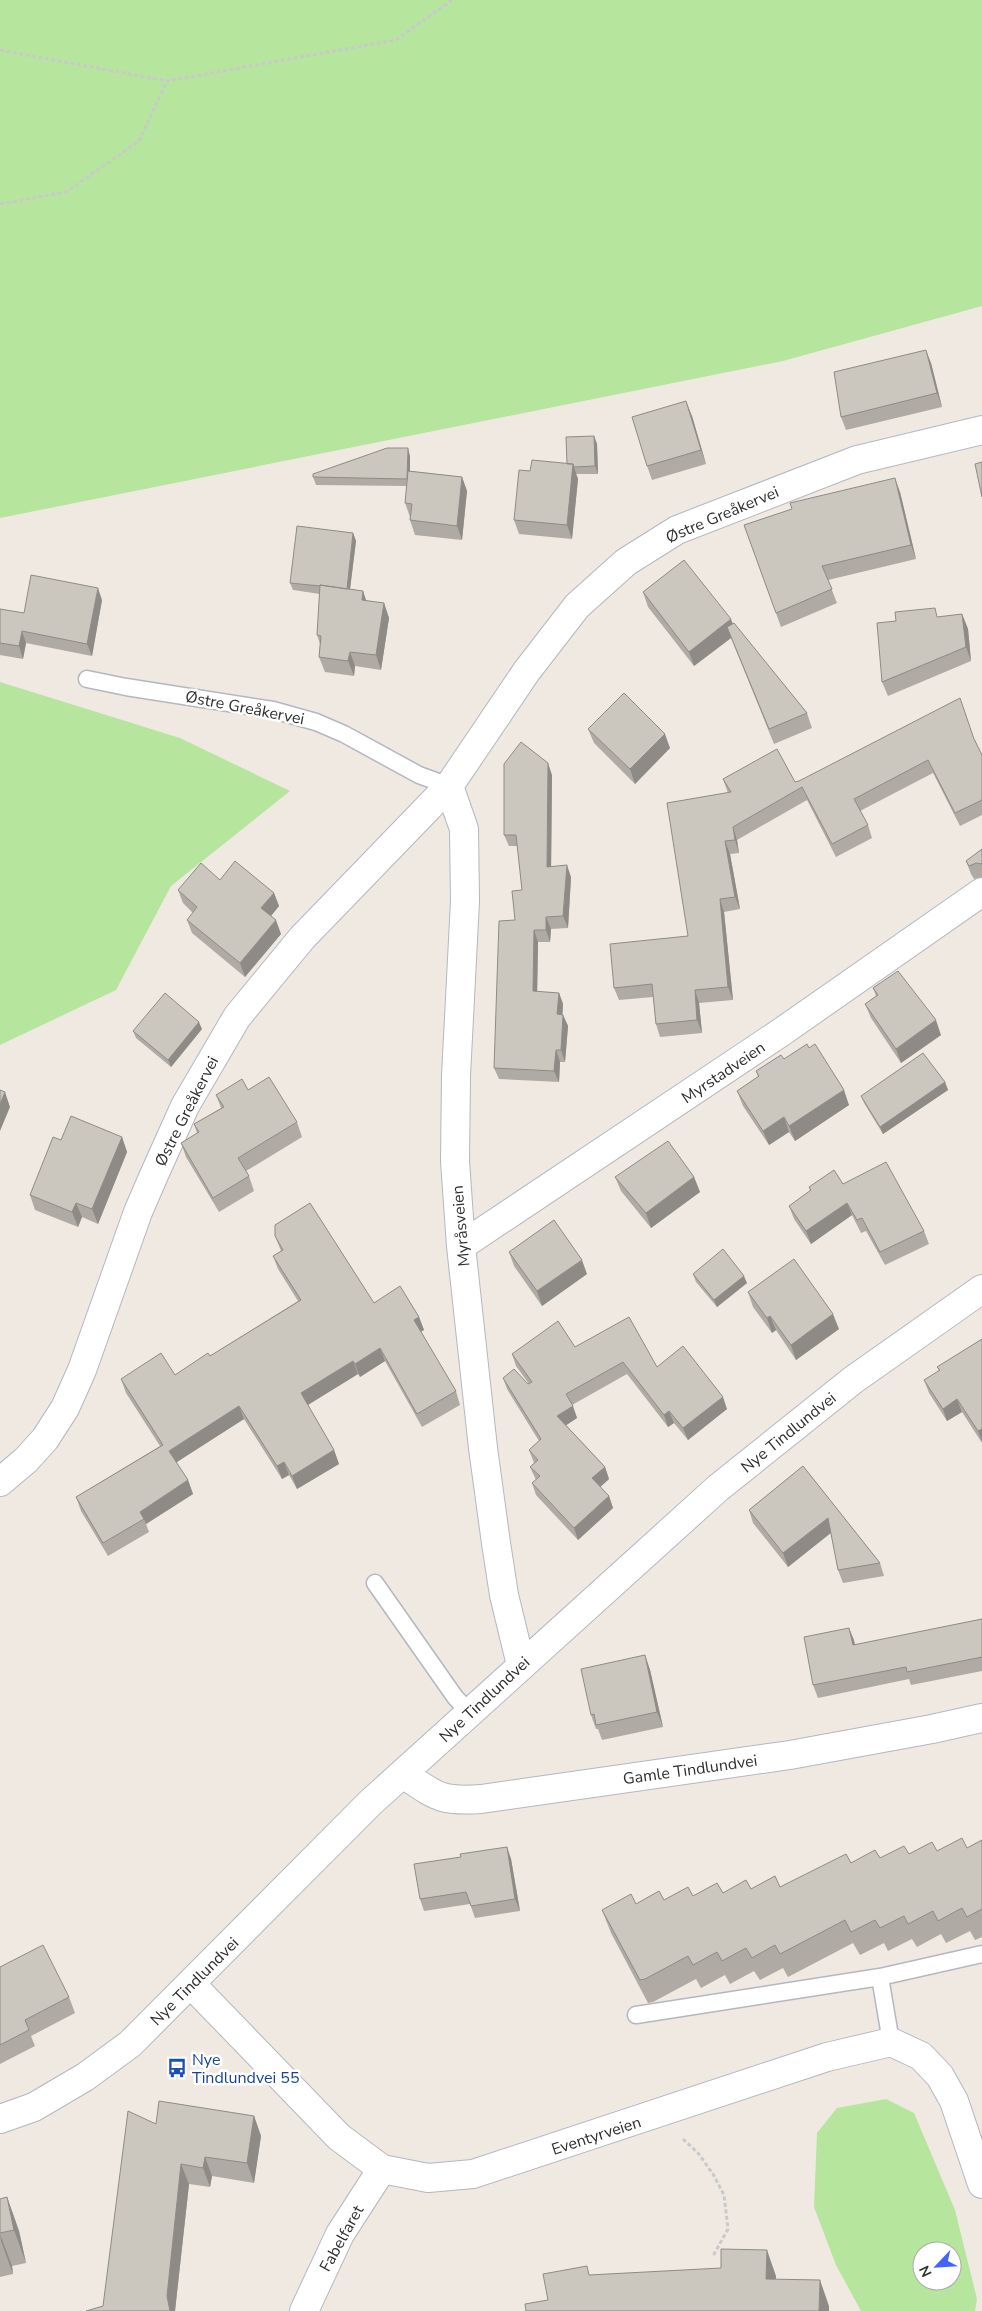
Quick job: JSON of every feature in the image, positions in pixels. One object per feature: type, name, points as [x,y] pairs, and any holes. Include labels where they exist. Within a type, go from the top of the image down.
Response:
[{"type":"street","name":"Østre Greåkervei","points":[[0,1482],[32,1453],[45,1438],[65,1408],[86,1362],[138,1212],[154,1174],[185,1106],[237,1017],[302,938],[449,786],[526,672],[577,606],[626,562],[677,530],[857,460],[982,430]]},
{"type":"street","name":"Myråsveien","points":[[449,786],[464,829],[465,902],[456,1076],[455,1161],[461,1246],[494,1534],[504,1595],[521,1665]]},
{"type":"street","name":"Myrstadveien","points":[[461,1246],[780,1033],[982,892]]},
{"type":"street","name":"Nye Tindlundvei","points":[[0,2119],[34,2107],[85,2077],[130,2044],[370,1803],[718,1488],[854,1380],[982,1289]]},
{"type":"street","name":"Gamle Tindlundvei","points":[[403,1774],[437,1797],[456,1801],[481,1799],[790,1756],[982,1718]]},
{"type":"street","name":"Eventyrveien","points":[[191,1984],[339,2137],[382,2169],[428,2178],[473,2174],[827,2057],[891,2042]]},
{"type":"street","points":[[891,2042],[921,2056],[940,2076],[954,2101],[982,2184]]},
{"type":"street","name":"Fabelfaret","points":[[304,2311],[340,2234],[382,2169]]},
{"type":"lane","name":"Østre Greåkervei","points":[[87,679],[126,687],[264,708],[316,722],[344,734],[419,775],[449,786]]},
{"type":"lane","points":[[375,1583],[455,1697],[469,1712]]},
{"type":"lane","points":[[636,2015],[880,1976],[982,1954]]},
{"type":"lane","points":[[880,1976],[891,2042]]},
{"type":"path","points":[[0,50],[167,81],[396,40],[452,0]]},
{"type":"path","points":[[0,204],[66,192],[138,141],[167,81]]},
{"type":"path","points":[[658,2114],[698,2153],[713,2174],[724,2195],[728,2230],[713,2256]]},
{"type":"green space","points":[[0,0],[982,0],[982,306],[783,361],[0,518]]},
{"type":"green space","points":[[0,682],[180,738],[290,791],[171,886],[116,990],[0,1045]]},
{"type":"green space","points":[[886,2099],[914,2113],[955,2210],[977,2299],[975,2311],[861,2311],[836,2265],[814,2207],[817,2133],[837,2108]]},
{"type":"building","points":[[926,350],[937,393],[841,417],[834,372]]},
{"type":"building","points":[[686,401],[701,450],[647,466],[632,417]]},
{"type":"building","points":[[594,436],[595,466],[574,467],[573,464],[567,464],[566,437]]},
{"type":"building","points":[[387,448],[408,448],[407,479],[313,477],[313,474]]},
{"type":"building","points":[[532,460],[573,464],[567,525],[514,520],[519,470],[530,471]]},
{"type":"building","points":[[982,462],[982,497],[975,464]]},
{"type":"building","points":[[408,471],[462,477],[457,526],[410,520],[412,504],[405,503]]},
{"type":"building","points":[[895,478],[911,545],[822,566],[832,589],[776,613],[744,525],[792,509],[790,503]]},
{"type":"building","points":[[297,526],[353,533],[347,589],[290,583]]},
{"type":"building","points":[[684,560],[731,619],[689,652],[643,592]]},
{"type":"building","points":[[31,575],[98,588],[87,644],[22,631],[19,646],[0,643],[0,609],[24,613]]},
{"type":"building","points":[[320,585],[363,591],[362,600],[384,603],[376,655],[350,652],[348,661],[319,657],[321,636],[317,635]]},
{"type":"building","points":[[935,608],[937,617],[962,614],[966,647],[882,682],[877,623],[896,621],[895,612]]},
{"type":"building","points":[[734,623],[807,713],[769,729],[727,627]]},
{"type":"building","points":[[624,693],[665,734],[630,769],[588,729]]},
{"type":"building","points":[[960,698],[974,739],[982,755],[982,800],[955,813],[928,760],[854,799],[868,825],[832,844],[802,787],[733,827],[735,840],[725,841],[735,897],[720,899],[728,987],[695,990],[697,1020],[656,1024],[652,984],[614,988],[610,944],[688,936],[667,803],[731,792],[723,779],[777,749],[795,782],[799,781]]},
{"type":"building","points":[[521,742],[548,763],[547,867],[567,865],[563,916],[546,917],[546,930],[534,930],[533,991],[559,993],[557,1014],[563,1015],[561,1050],[556,1050],[554,1071],[494,1068],[499,921],[515,920],[512,891],[522,890],[516,835],[504,835],[504,764]]},
{"type":"building","points":[[982,849],[982,864],[976,863],[969,866],[966,861]]},
{"type":"building","points":[[235,861],[274,893],[261,908],[276,920],[240,963],[187,920],[197,907],[178,890],[201,863],[220,880]]},
{"type":"building","points":[[898,971],[936,1020],[896,1049],[865,1004],[878,995],[873,988]]},
{"type":"building","points":[[165,993],[199,1022],[168,1060],[133,1031]]},
{"type":"building","points":[[807,1044],[809,1048],[815,1044],[844,1090],[789,1126],[784,1117],[763,1131],[737,1091],[759,1076],[756,1071],[781,1055],[784,1059]]},
{"type":"building","points":[[923,1053],[945,1082],[880,1127],[861,1096]]},
{"type":"building","points":[[269,1077],[297,1122],[238,1158],[249,1176],[213,1198],[181,1143],[199,1132],[194,1124],[224,1107],[216,1095],[242,1079],[248,1090]]},
{"type":"building","points":[[0,1090],[5,1092],[0,1104]]},
{"type":"building","points":[[71,1116],[122,1137],[92,1209],[76,1203],[72,1212],[30,1195],[53,1137],[61,1140]]},
{"type":"building","points":[[668,1141],[694,1177],[646,1213],[615,1177]]},
{"type":"building","points":[[886,1162],[924,1231],[880,1252],[862,1218],[857,1220],[847,1203],[806,1231],[789,1206],[811,1190],[809,1187],[834,1170],[843,1184]]},
{"type":"building","points":[[310,1203],[374,1303],[400,1286],[419,1317],[414,1320],[456,1391],[417,1414],[380,1348],[355,1364],[353,1361],[301,1393],[334,1450],[292,1476],[284,1462],[277,1466],[239,1406],[169,1451],[188,1480],[140,1512],[144,1519],[103,1543],[76,1497],[163,1445],[121,1379],[161,1353],[175,1375],[208,1353],[210,1356],[301,1300],[273,1256],[283,1250],[275,1236],[275,1225]]},
{"type":"building","points":[[554,1220],[582,1260],[537,1291],[509,1252]]},
{"type":"building","points":[[723,1249],[744,1276],[714,1300],[693,1274]]},
{"type":"building","points":[[794,1259],[833,1314],[791,1345],[770,1316],[767,1318],[748,1292]]},
{"type":"building","points":[[629,1317],[657,1367],[683,1346],[723,1397],[683,1428],[669,1411],[664,1415],[623,1362],[566,1394],[573,1406],[557,1416],[605,1467],[592,1478],[609,1496],[574,1528],[532,1483],[540,1476],[530,1467],[538,1460],[529,1450],[541,1439],[503,1378],[514,1369],[528,1384],[532,1382],[512,1354],[558,1321],[575,1347]]},
{"type":"building","points":[[982,1339],[982,1429],[978,1431],[957,1399],[943,1409],[924,1380],[940,1370],[937,1367]]},
{"type":"building","points":[[803,1466],[880,1563],[838,1570],[828,1518],[783,1553],[749,1510]]},
{"type":"building","points":[[982,1619],[982,1657],[907,1672],[906,1667],[813,1685],[804,1637],[849,1628],[853,1645]]},
{"type":"building","points":[[645,1655],[657,1712],[596,1725],[594,1714],[591,1715],[581,1669]]},
{"type":"building","points":[[962,1838],[967,1848],[982,1840],[982,1909],[967,1917],[962,1908],[938,1921],[933,1911],[908,1924],[904,1916],[880,1928],[875,1920],[851,1932],[845,1920],[780,1954],[775,1945],[752,1958],[746,1948],[722,1961],[717,1952],[693,1965],[688,1956],[640,1980],[602,1910],[631,1894],[636,1904],[659,1891],[664,1900],[688,1887],[693,1896],[717,1883],[723,1893],[746,1880],[751,1889],[775,1876],[780,1887],[846,1854],[851,1863],[875,1850],[880,1858],[904,1846],[909,1854],[932,1842],[937,1851]]},
{"type":"building","points":[[507,1847],[515,1899],[471,1906],[466,1892],[420,1899],[414,1864],[461,1857],[460,1854]]},
{"type":"building","points":[[43,1945],[69,1997],[25,2020],[29,2030],[0,2045],[0,1967]]},
{"type":"building","points":[[159,2101],[254,2116],[247,2163],[205,2157],[203,2168],[181,2164],[167,2296],[170,2311],[86,2311],[103,2306],[128,2111],[156,2124]]},
{"type":"building","points":[[7,2197],[14,2230],[0,2233],[0,2199]]},
{"type":"building","points":[[721,2249],[767,2250],[766,2279],[820,2280],[819,2311],[526,2311],[525,2304],[548,2300],[543,2274],[587,2266],[589,2275],[721,2268]]},
{"type":"place","name":"Nye Tindlundvei 55","points":[[177,2068]]}]
